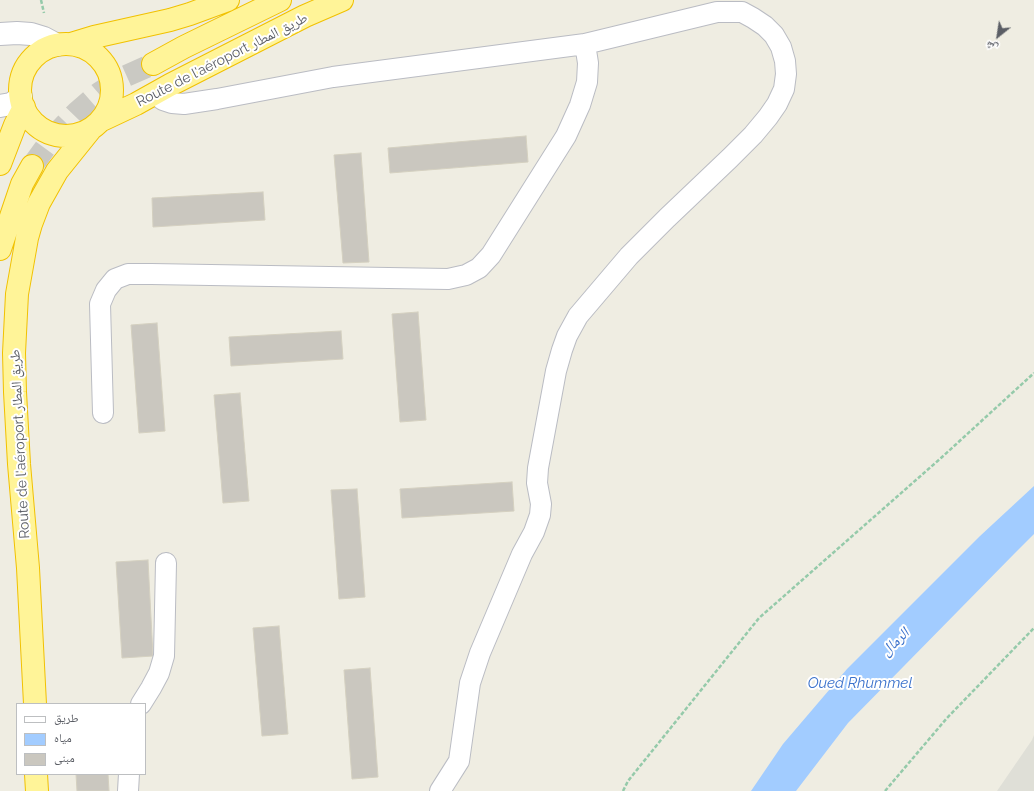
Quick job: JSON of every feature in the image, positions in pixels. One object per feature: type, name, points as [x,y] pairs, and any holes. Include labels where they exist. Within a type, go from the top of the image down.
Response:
[{"type":"highway","points":[[0,164],[22,102],[21,83],[25,70],[33,59],[44,50],[122,30],[170,20],[228,0]]},
{"type":"highway","name":"Route de l'aéroport طريق المطار","points":[[153,64],[184,47],[280,0]]},
{"type":"highway","name":"Route de l'aéroport طريق المطار","points":[[35,703],[28,568],[19,464],[14,353],[17,294],[27,238],[39,203],[57,171],[96,125],[305,16],[342,0]]},
{"type":"highway","points":[[22,102],[32,120],[44,130],[59,135],[75,135],[96,125],[109,108],[112,94],[111,80],[106,66],[97,56],[85,48],[64,45]]},
{"type":"highway","points":[[0,249],[22,184],[32,166]]},
{"type":"highway","points":[[36,775],[37,791]]},
{"type":"street","points":[[155,94],[163,100],[172,103],[184,104],[225,98],[332,77],[585,44],[717,12],[742,12],[765,26],[774,35],[781,47],[785,61],[786,74],[784,89],[777,104],[768,117],[753,135],[629,256],[578,316],[567,336],[556,371],[538,468],[537,483],[540,515],[534,532],[522,554],[480,653],[470,683],[459,762],[440,791]]},
{"type":"street","points":[[0,34],[31,34],[64,45]]},
{"type":"street","points":[[103,413],[100,304],[106,290],[115,279],[128,274],[448,279],[466,276],[479,268],[491,255],[566,136],[580,105],[587,82],[588,63],[585,44]]},
{"type":"street","points":[[0,106],[22,102]]},
{"type":"street","points":[[142,703],[151,688],[164,656],[166,563]]},
{"type":"street","points":[[128,791],[129,775]]},
{"type":"path","points":[[41,0],[44,13]]},
{"type":"path","points":[[622,791],[628,781],[759,618],[1034,374]]},
{"type":"path","points":[[885,791],[947,718],[1034,628]]},
{"type":"shaded area","points":[[1034,735],[1034,791],[997,791],[1032,740]]},
{"type":"water","name":"Oued Rhummel","points":[[1034,486],[1034,534],[848,723],[796,791],[751,791],[783,744],[847,669],[980,536]]},
{"type":"building","points":[[526,136],[528,162],[390,173],[388,148]]},
{"type":"building","points":[[361,153],[369,262],[343,263],[334,155]]},
{"type":"building","points":[[263,192],[265,220],[153,227],[152,198]]},
{"type":"building","points":[[418,312],[426,420],[400,422],[392,314]]},
{"type":"building","points":[[157,323],[165,431],[139,433],[131,325]]},
{"type":"building","points":[[341,331],[343,359],[231,366],[229,337]]},
{"type":"building","points":[[240,393],[249,501],[223,503],[214,395]]},
{"type":"building","points":[[512,482],[514,511],[402,518],[400,489]]},
{"type":"building","points":[[357,489],[365,597],[339,599],[331,490]]},
{"type":"building","points":[[148,560],[153,656],[122,658],[116,562]]},
{"type":"building","points":[[279,626],[288,734],[262,736],[253,628]]},
{"type":"building","points":[[370,668],[378,777],[352,779],[344,670]]},
{"type":"building","points":[[76,775],[108,775],[109,791],[77,791]]},
{"type":"tunnel","points":[[32,166],[53,137],[77,112],[99,93],[126,76],[153,64]]},
{"type":"water label","name":"الرمال","points":[[895,642]]}]
